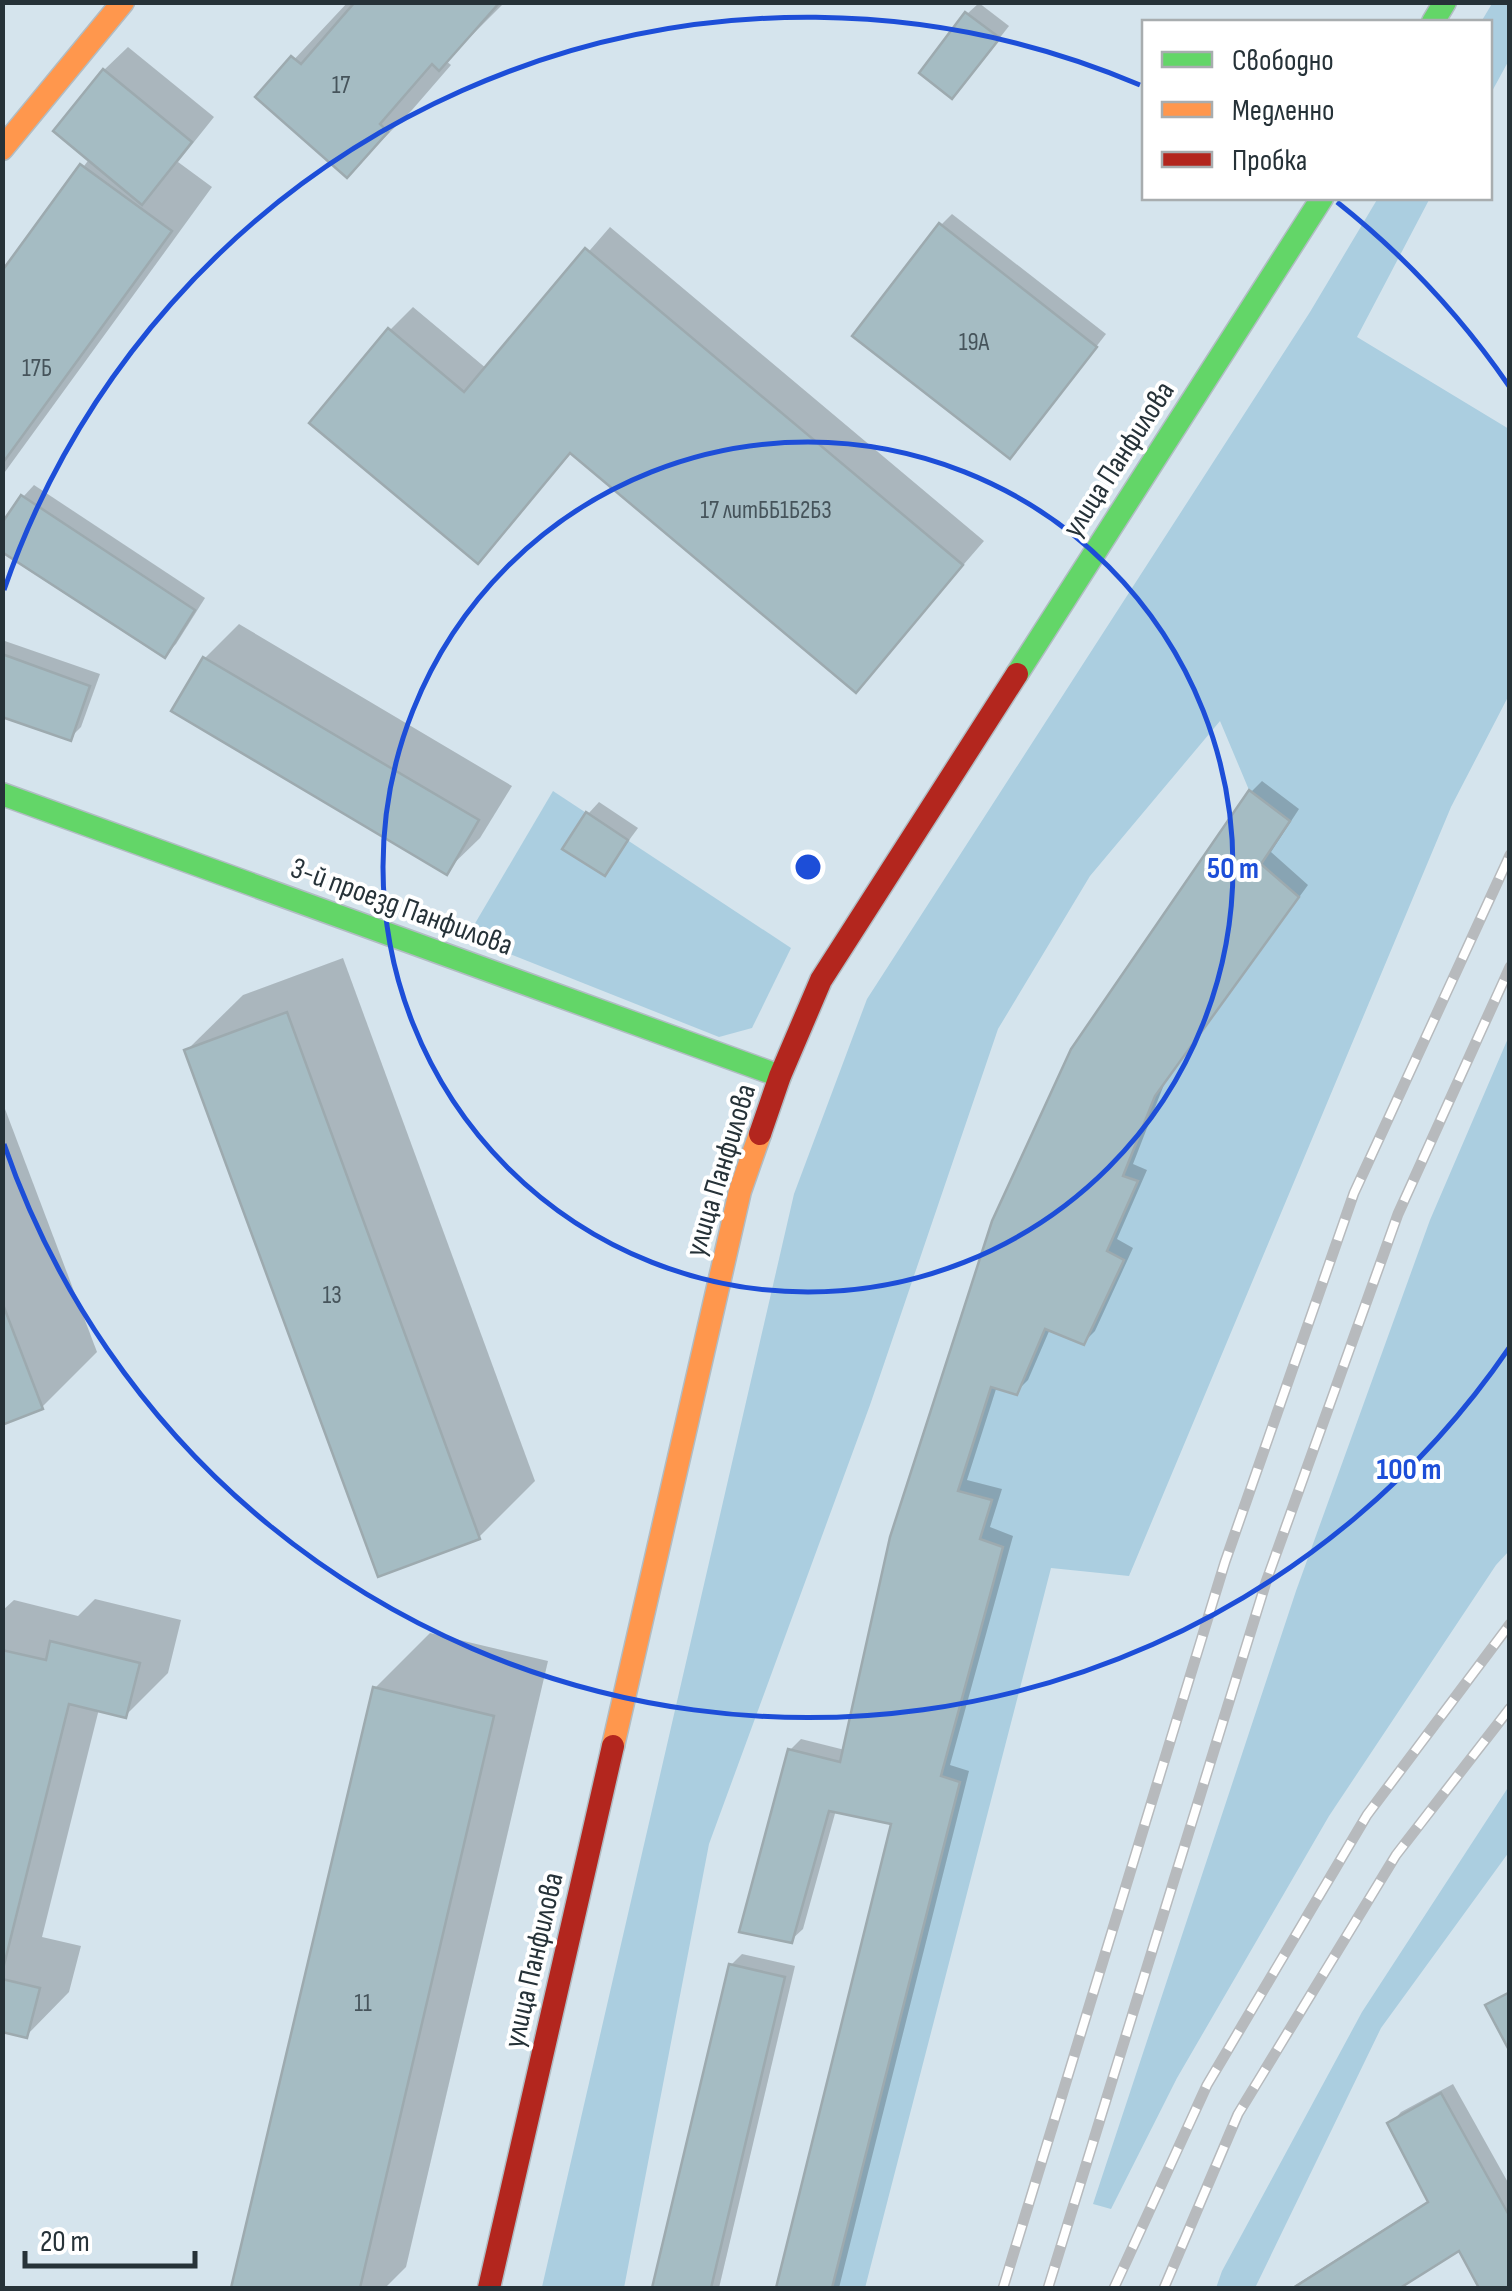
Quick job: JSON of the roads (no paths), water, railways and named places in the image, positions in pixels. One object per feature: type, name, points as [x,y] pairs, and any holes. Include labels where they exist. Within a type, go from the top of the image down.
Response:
[{"type":"main road","points":[[2,149],[123,2]]},
{"type":"main road","name":"улица Панфилова","points":[[490,2288],[692,1389],[740,1191],[780,1076],[821,980],[1321,200]]},
{"type":"main road","name":"3-й проезд Панфилова","points":[[2,794],[780,1076]]},
{"type":"railway","points":[[1003,2288],[1225,1562],[1354,1193],[1510,855]]},
{"type":"railway","points":[[1048,2288],[1266,1582],[1398,1214],[1510,967]]},
{"type":"railway","points":[[1114,2288],[1207,2085],[1367,1815],[1510,1624]]},
{"type":"railway","points":[[1164,2288],[1238,2114],[1396,1855],[1510,1708]]}]
